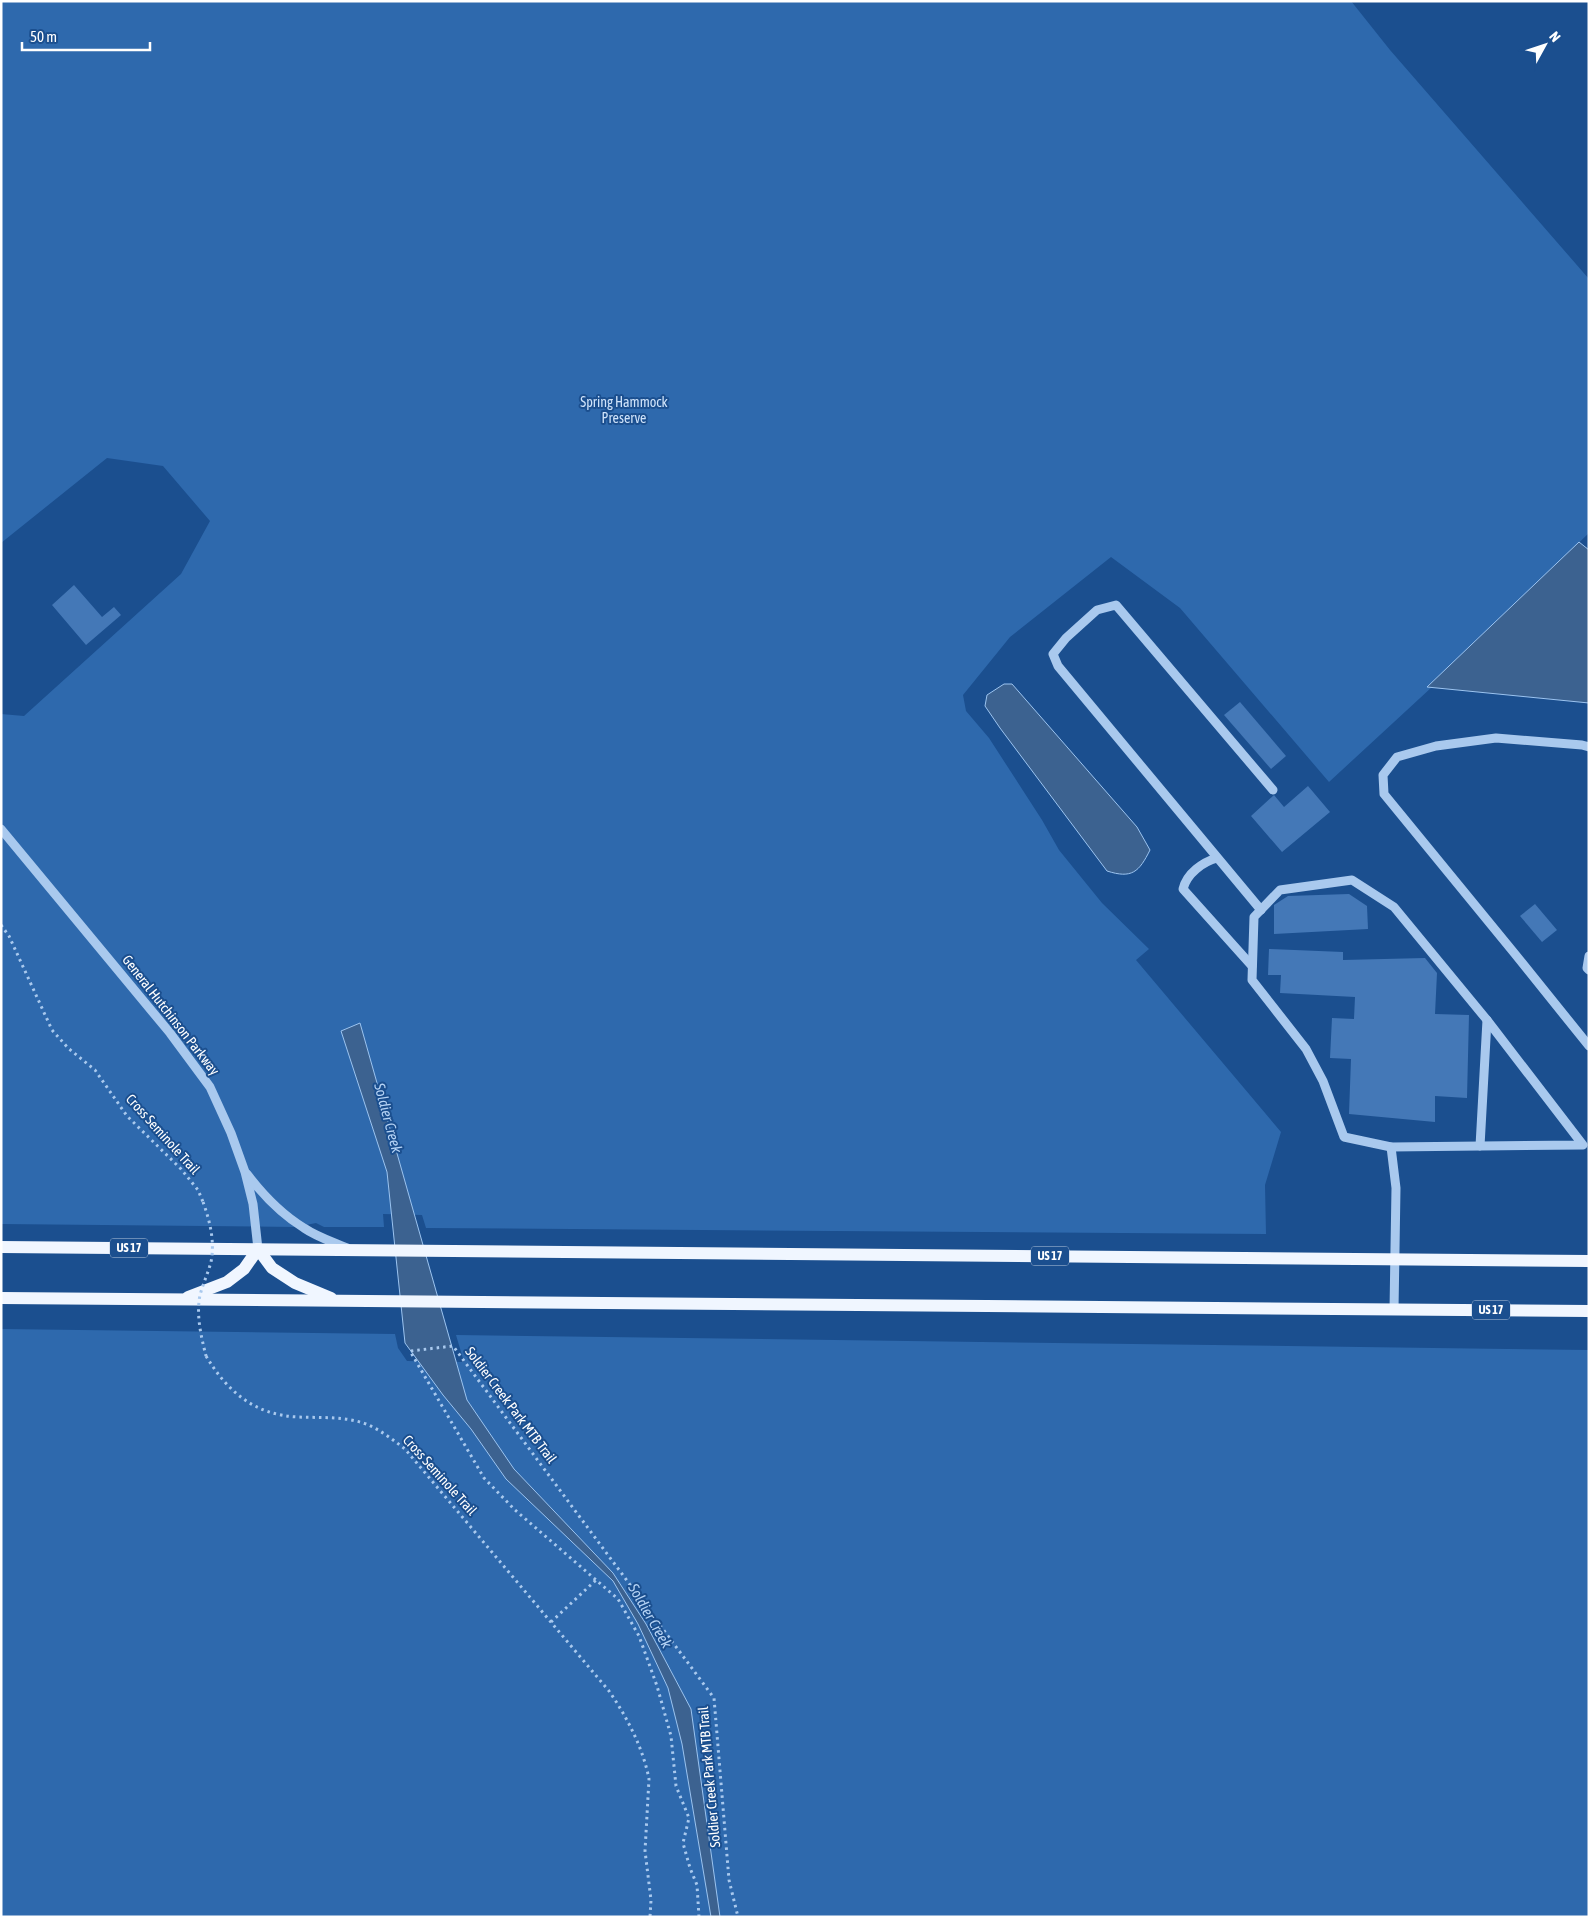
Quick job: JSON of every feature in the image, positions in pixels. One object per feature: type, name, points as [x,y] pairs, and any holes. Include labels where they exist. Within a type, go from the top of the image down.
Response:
[{"type":"main road","name":"US 17","points":[[1,1247],[1589,1262]]},
{"type":"main road","points":[[181,1299],[227,1282],[244,1269],[258,1250],[272,1268],[295,1283],[336,1300]]},
{"type":"main road","name":"US 17","points":[[1,1298],[1589,1311]]},
{"type":"street","points":[[1261,910],[1058,666],[1054,654],[1066,638],[1097,610],[1116,605],[1274,790]]},
{"type":"street","points":[[1589,747],[1496,738],[1436,746],[1397,757],[1383,775],[1384,794],[1589,1046]]},
{"type":"street","name":"General Hutchinson Parkway","points":[[1,829],[170,1033],[210,1088],[231,1132],[245,1172],[252,1204],[258,1250]]},
{"type":"street","points":[[1218,858],[1207,861],[1186,879],[1183,889],[1252,966]]},
{"type":"street","points":[[1352,880],[1394,907],[1487,1020],[1583,1145],[1391,1147],[1344,1136],[1323,1081],[1306,1049],[1252,980],[1252,966],[1254,917],[1280,890],[1352,880]]},
{"type":"street","points":[[1589,956],[1587,968],[1589,970]]},
{"type":"street","points":[[1480,1146],[1487,1020]]},
{"type":"street","points":[[1391,1147],[1396,1188],[1394,1310]]},
{"type":"street","points":[[245,1172],[260,1192],[277,1208],[305,1229],[353,1250]]},
{"type":"path","name":"Cross Seminole Trail","points":[[1,925],[9,936],[52,1030],[68,1048],[95,1070],[127,1116],[181,1169],[198,1190],[211,1226],[212,1239],[211,1260],[200,1295],[201,1338],[206,1356],[217,1374],[229,1387],[252,1405],[281,1415],[334,1418],[366,1424],[386,1434],[405,1449],[610,1691],[629,1725],[646,1767],[650,1793],[645,1851],[651,1900],[650,1917]]},
{"type":"path","name":"Soldier Creek Park MTB Trail","points":[[699,1917],[697,1885],[683,1843],[689,1818],[676,1786],[671,1736],[657,1686],[638,1636],[618,1599],[515,1510],[484,1478],[410,1351],[453,1346],[714,1698],[729,1880],[738,1917]]},
{"type":"path","points":[[551,1622],[596,1580]]},
{"type":"green space","name":"Spring Hammock Preserve","points":[[1,1],[1351,1],[1390,50],[1589,279],[1589,533],[1428,687],[1432,687],[1329,782],[1180,608],[1111,557],[1010,637],[963,695],[966,711],[989,738],[1059,850],[1102,903],[1149,949],[1136,960],[1281,1132],[1265,1185],[1266,1234],[426,1228],[422,1215],[383,1214],[384,1227],[324,1227],[316,1223],[296,1227],[1,1224],[1,714],[24,716],[181,574],[210,521],[163,466],[107,458],[1,543]]},
{"type":"green space","points":[[1,1329],[395,1334],[398,1348],[407,1361],[464,1362],[456,1335],[1589,1350],[1589,1917],[1,1917]]},
{"type":"shaded area","points":[[1579,542],[1589,550],[1589,703],[1427,687]]},
{"type":"shaded area","points":[[1004,684],[1012,684],[1137,827],[1150,850],[1142,864],[1134,872],[1123,874],[1107,871],[1000,728],[985,706],[987,695]]},
{"type":"shaded area","points":[[360,1023],[467,1400],[514,1469],[613,1573],[646,1624],[691,1709],[720,1917],[711,1917],[682,1744],[668,1688],[638,1624],[613,1581],[506,1479],[471,1429],[443,1395],[405,1343],[387,1172],[341,1031]]},
{"type":"building","points":[[74,585],[102,617],[114,607],[121,615],[86,645],[52,605]]},
{"type":"building","points":[[1240,702],[1286,756],[1271,769],[1224,715]]},
{"type":"building","points":[[1308,786],[1330,812],[1282,852],[1251,816],[1274,795],[1284,807]]},
{"type":"building","points":[[1349,894],[1367,906],[1368,929],[1274,934],[1274,905],[1288,896]]},
{"type":"building","points":[[1535,904],[1557,930],[1542,942],[1520,916]]},
{"type":"building","points":[[1269,949],[1343,952],[1343,960],[1425,958],[1437,973],[1435,1014],[1469,1015],[1467,1098],[1435,1096],[1435,1122],[1349,1114],[1351,1059],[1330,1058],[1332,1018],[1354,1019],[1355,997],[1280,993],[1281,975],[1268,975]]},
{"type":"water label","name":"Soldier Creek","points":[[388,1118]]},
{"type":"water label","name":"Soldier Creek","points":[[650,1616]]}]
